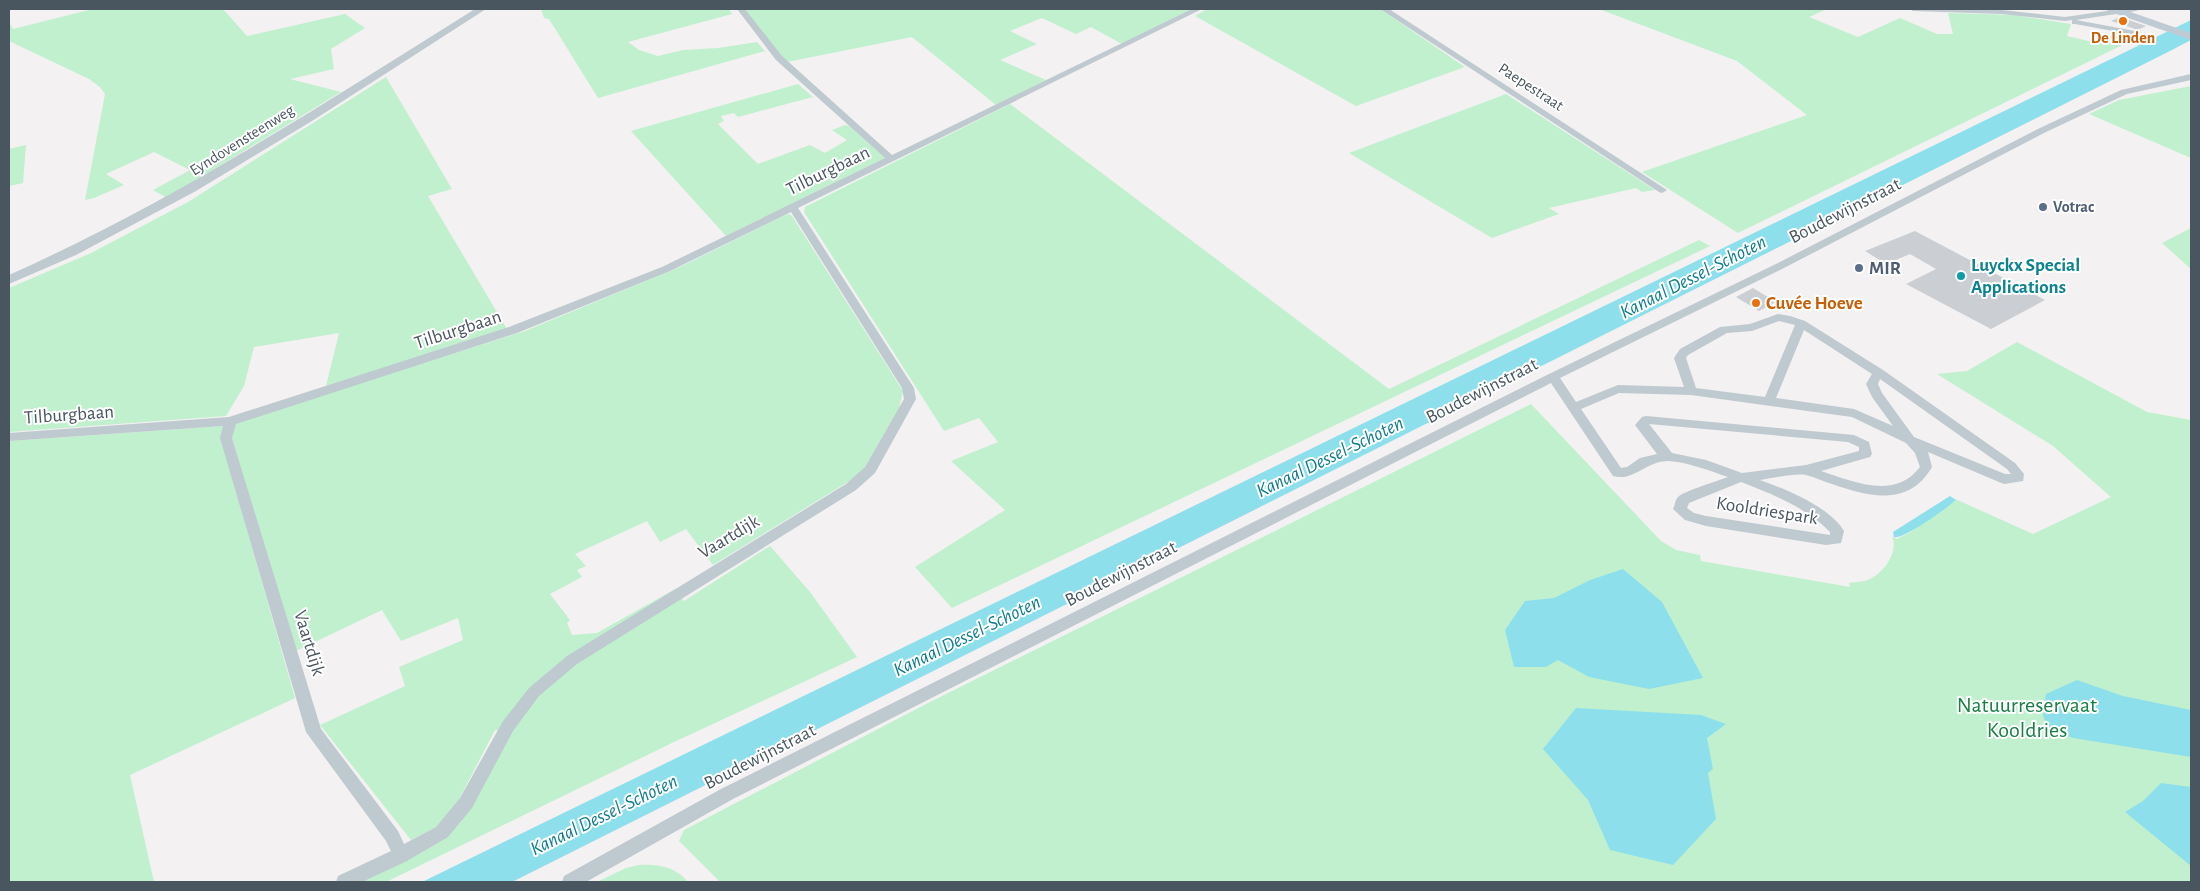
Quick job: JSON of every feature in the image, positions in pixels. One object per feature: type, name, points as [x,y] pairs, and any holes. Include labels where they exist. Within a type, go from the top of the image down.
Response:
[{"type":"main road","points":[[2115,10],[2191,37]]},
{"type":"street","name":"Eyndovensteenweg","points":[[9,280],[99,240],[200,186],[482,9]]},
{"type":"street","name":"Tilburgbaan","points":[[741,9],[779,58],[891,159]]},
{"type":"street","name":"Tilburgbaan","points":[[9,437],[230,421],[513,330],[666,269],[1198,9]]},
{"type":"street","name":"Paepestraat","points":[[1384,9],[1662,190]]},
{"type":"street","points":[[1913,9],[2002,12],[2053,19],[2071,19],[2115,10],[2136,9]]},
{"type":"street","points":[[2071,19],[2076,23],[2136,33]]},
{"type":"street","name":"Boudewijnstraat","points":[[570,882],[736,790],[1553,377],[1721,296],[2109,98],[2124,92],[2191,78]]},
{"type":"street","name":"Vaartdijk","points":[[344,882],[401,855],[442,832],[466,803],[508,726],[534,692],[572,660],[851,487],[870,470],[910,400],[908,388],[794,208]]},
{"type":"street","name":"Kooldriespark","points":[[1575,407],[1618,389],[1691,391],[1854,413],[1910,440],[2004,479],[2018,478],[2018,474],[2011,466],[1879,373],[1802,323],[1786,318],[1778,317],[1752,327],[1724,330],[1684,352],[1680,358],[1691,391]]},
{"type":"street","points":[[1770,401],[1802,323]]},
{"type":"street","name":"Kooldriespark","points":[[1806,470],[1866,490],[1908,488],[1920,479],[1926,467],[1921,451],[1910,440],[1876,394],[1872,384],[1874,378],[1879,373]]},
{"type":"street","name":"Kooldriespark","points":[[1553,377],[1575,407],[1618,474],[1629,473],[1643,462],[1668,457],[1700,463],[1743,477],[1826,519],[1837,531],[1836,539],[1826,540],[1750,529],[1690,517],[1680,509],[1683,500],[1743,477],[1806,470],[1858,458],[1866,454],[1865,445],[1850,438],[1646,420],[1641,425],[1668,457]]},
{"type":"street","name":"Vaartdijk","points":[[230,421],[226,438],[314,732],[392,836],[401,855]]},
{"type":"green space","points":[[93,9],[223,9],[247,36],[345,14],[365,28],[331,49],[334,69],[290,79],[341,92],[167,198],[153,190],[190,170],[154,152],[106,174],[124,185],[85,200],[105,94],[100,87],[89,79],[9,41],[9,22],[13,29]]},
{"type":"green space","points":[[541,9],[729,9],[732,14],[628,42],[639,50],[658,56],[683,50],[718,48],[757,42],[765,51],[598,98],[549,19],[544,18]]},
{"type":"green space","points":[[745,9],[1192,9],[1122,44],[1091,27],[1076,34],[1042,18],[1010,31],[1037,44],[1000,60],[1046,80],[996,105],[912,37],[787,62],[773,49]]},
{"type":"green space","points":[[1207,9],[1380,9],[1465,67],[1356,106],[1195,16]]},
{"type":"green space","points":[[1599,9],[1827,9],[1809,17],[1858,37],[1900,18],[1937,34],[1953,34],[1948,13],[2014,15],[2071,24],[2067,36],[2097,43],[2117,32],[2143,35],[1738,233],[1642,172],[1807,115],[1737,61]]},
{"type":"green space","points":[[386,77],[452,189],[428,196],[507,329],[326,386],[339,333],[254,347],[244,386],[226,416],[9,432],[9,288],[91,253],[188,202]]},
{"type":"green space","points":[[798,84],[813,97],[738,117],[734,113],[721,116],[724,121],[718,124],[758,164],[810,145],[825,153],[847,140],[832,130],[845,125],[849,126],[885,158],[726,236],[631,131]]},
{"type":"green space","points":[[2191,86],[2191,158],[2089,114],[2119,100]]},
{"type":"green space","points":[[1506,94],[1655,190],[1642,192],[1636,188],[1549,208],[1559,214],[1492,238],[1349,153]]},
{"type":"green space","points":[[1010,104],[1389,389],[1699,240],[1710,246],[952,608],[915,567],[1005,510],[951,461],[998,442],[979,418],[944,431],[804,212],[805,207]]},
{"type":"green space","points":[[26,145],[23,183],[9,186],[9,149]]},
{"type":"green space","points":[[789,214],[903,391],[899,408],[866,465],[851,480],[713,565],[686,529],[660,542],[647,521],[575,554],[586,566],[577,570],[582,577],[550,594],[570,620],[567,623],[572,635],[597,633],[675,589],[684,601],[770,546],[810,592],[857,657],[672,743],[386,882],[354,882],[438,842],[460,823],[511,732],[495,730],[453,811],[438,826],[411,840],[320,725],[405,686],[399,667],[463,640],[458,618],[401,641],[382,610],[296,651],[231,435],[234,426],[239,421],[525,331],[682,266]]},
{"type":"green space","points":[[2191,228],[2191,269],[2162,243]]},
{"type":"green space","name":"Natuurreservaat Kooldries","points":[[2017,342],[2147,412],[2191,420],[2191,882],[720,882],[679,841],[684,830],[930,702],[1531,404],[1661,541],[1676,550],[1700,555],[1701,561],[1850,587],[1849,583],[1872,578],[1888,563],[1894,543],[1892,536],[1897,539],[1909,533],[1956,500],[1953,498],[2033,534],[2111,497],[2053,446],[1937,374],[1967,371]]},
{"type":"green space","points":[[223,426],[221,439],[295,698],[130,775],[154,882],[9,882],[9,441]]},
{"type":"green space","points":[[639,865],[654,865],[672,870],[688,882],[597,882],[626,868]]},
{"type":"water","name":"Kanaal Dessel-Schoten","points":[[2191,20],[2191,40],[2170,51],[512,882],[422,882]]},
{"type":"water","points":[[1950,496],[1956,500],[1944,510],[1906,534],[1894,537],[1893,532]]},
{"type":"water","points":[[1623,569],[1662,602],[1703,678],[1649,689],[1589,677],[1558,660],[1546,667],[1514,667],[1505,630],[1525,601],[1554,598],[1590,580]]},
{"type":"water","points":[[2077,680],[2123,696],[2191,710],[2191,757],[2073,738],[2050,730],[2043,716],[2046,694]]},
{"type":"water","points":[[1576,708],[1701,715],[1726,724],[1707,738],[1713,769],[1708,773],[1716,819],[1673,865],[1610,850],[1588,800],[1543,749]]},
{"type":"water","points":[[2161,783],[2191,787],[2191,866],[2125,812],[2143,801]]},
{"type":"building","points":[[2120,17],[2146,26],[2138,30],[2111,21]]},
{"type":"building","name":"Luyckx Special Applications","points":[[1915,231],[2045,300],[1991,329],[1906,284],[1936,269],[1910,254],[1886,264],[1865,251]]},
{"type":"building","name":"Cuvée Hoeve","points":[[1753,288],[1776,302],[1759,311],[1736,297]]},
{"type":"place","name":"De Linden","points":[[2123,21]]},
{"type":"place","name":"Votrac","points":[[2043,207]]},
{"type":"place","name":"MIR","points":[[1859,268]]},
{"type":"place","name":"Luyckx Special Applications","points":[[1961,276]]},
{"type":"place","name":"Cuvée Hoeve","points":[[1756,303]]}]
